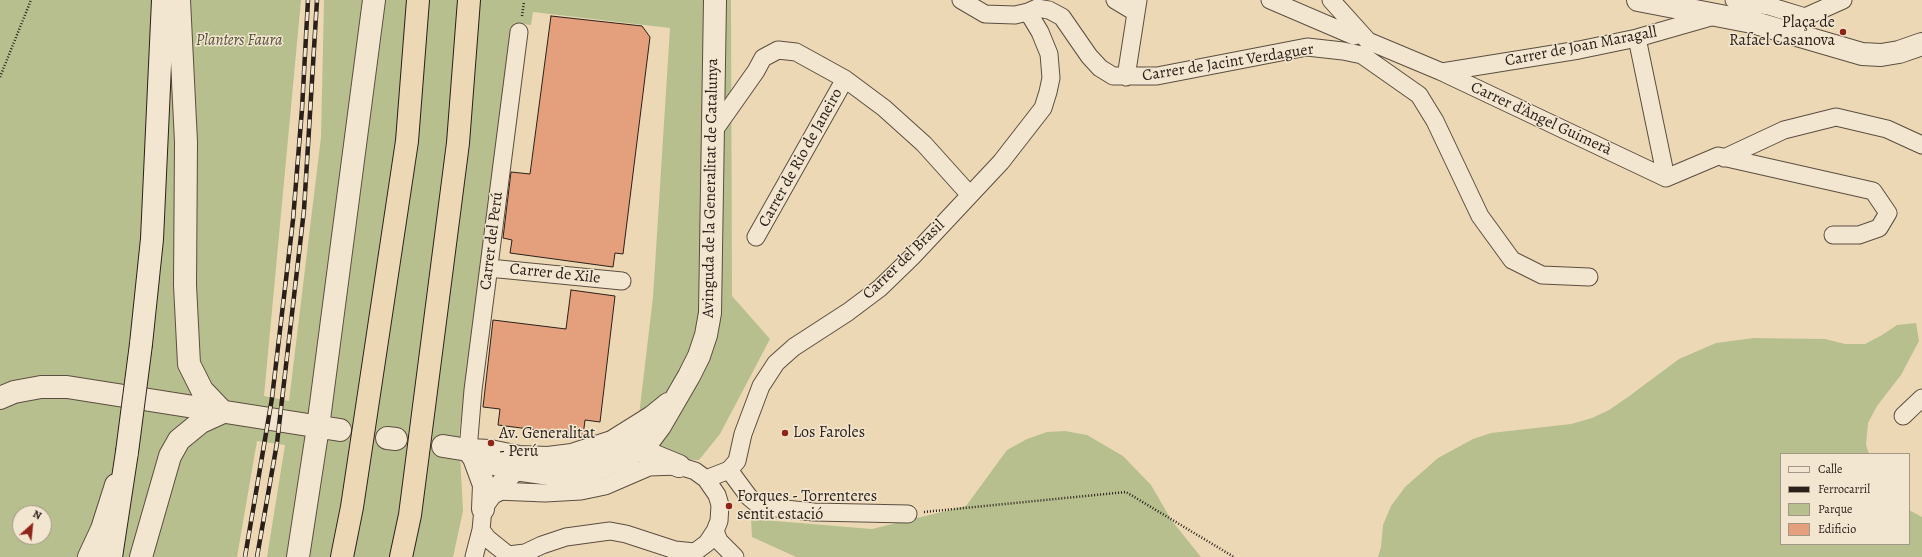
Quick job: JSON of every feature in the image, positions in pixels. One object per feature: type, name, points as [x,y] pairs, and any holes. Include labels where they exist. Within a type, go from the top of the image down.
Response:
[{"type":"highway","points":[[342,557],[352,507],[407,141],[418,0]]},
{"type":"highway","points":[[401,557],[411,507],[458,143],[469,0]]},
{"type":"street","points":[[111,557],[141,344],[152,239],[163,0]]},
{"type":"street","points":[[179,0],[186,142],[185,285],[189,364],[202,390],[223,412]]},
{"type":"street","points":[[298,557],[318,427],[374,0]]},
{"type":"street","name":"Avinguda de la Generalitat de Catalunya","points":[[471,454],[514,470],[550,474],[591,471],[611,464],[639,450],[648,442],[660,426],[699,356],[706,335],[710,313],[715,0]]},
{"type":"street","name":"Carrer de Jacint Verdaguer","points":[[961,0],[985,14],[1001,16],[1028,12],[1037,8],[1049,10],[1062,17],[1089,56],[1100,68],[1113,76],[1156,76],[1307,47],[1338,50],[1363,43],[1419,95],[1435,121],[1480,216],[1512,260],[1542,275],[1589,277]]},
{"type":"street","points":[[1115,0],[1137,6],[1126,77]]},
{"type":"street","points":[[1270,0],[1354,36],[1363,43]]},
{"type":"street","points":[[1331,0],[1363,43]]},
{"type":"street","points":[[1638,0],[1714,6],[1769,6],[1805,17],[1840,1]]},
{"type":"street","points":[[1714,6],[1752,22],[1862,54],[1881,56],[1899,52],[1922,44]]},
{"type":"street","name":"Carrer de Joan Maragall","points":[[1442,72],[1579,50],[1637,38],[1714,6]]},
{"type":"street","name":"Carrer del Brasil","points":[[729,470],[737,461],[743,434],[761,386],[776,363],[794,347],[848,312],[880,288],[912,257],[969,194],[1001,162],[1043,108],[1051,78],[1049,54],[1040,32],[1028,12]]},
{"type":"street","name":"Carrer del Perú","points":[[471,454],[473,390],[519,32]]},
{"type":"street","points":[[1637,38],[1666,178],[1718,156],[1873,190],[1888,213],[1879,228],[1859,235],[1833,235]]},
{"type":"street","name":"Carrer d'Àngel Guimerà","points":[[1363,43],[1442,72],[1666,178]]},
{"type":"street","points":[[713,132],[756,71],[763,58],[778,50],[796,52],[845,79],[884,108],[924,144],[969,194]]},
{"type":"street","name":"Carrer de Rio de Janeiro","points":[[756,237],[845,79]]},
{"type":"street","points":[[1724,158],[1784,130],[1836,117],[1887,129],[1922,145]]},
{"type":"street","name":"Carrer de Xile","points":[[489,268],[622,281]]},
{"type":"street","points":[[0,398],[14,392],[41,387],[67,387],[340,430]]},
{"type":"street","name":"Avinguda de la Generalitat de Catalunya","points":[[471,454],[490,451],[518,456],[548,458],[572,455],[612,442],[652,417],[679,393]]},
{"type":"street","points":[[1903,416],[1922,398]]},
{"type":"street","points":[[141,557],[170,456],[176,445],[186,432],[201,422],[223,412]]},
{"type":"street","points":[[660,426],[665,443],[679,466]]},
{"type":"street","points":[[481,530],[488,539],[508,555],[525,553],[542,545],[566,537],[610,531],[626,534],[675,550],[696,555],[715,532],[719,521],[720,505],[717,495],[706,479],[695,472],[639,450],[612,442]]},
{"type":"street","points":[[443,446],[471,454],[484,485],[481,530],[474,557]]},
{"type":"street","points":[[89,557],[102,529],[127,452]]},
{"type":"street","points":[[483,509],[514,470],[522,464],[565,461],[572,455]]},
{"type":"street","points":[[496,491],[545,493],[581,491],[606,486],[649,467],[679,466]]},
{"type":"street","points":[[706,479],[729,470],[749,497],[756,503],[766,507],[814,512],[908,514]]},
{"type":"street","points":[[715,532],[719,541],[735,557]]},
{"type":"path","points":[[0,77],[31,0]]},
{"type":"path","points":[[522,9],[524,2]]},
{"type":"path","points":[[908,514],[1126,492],[1234,557]]},
{"type":"green space","name":"Planters Faura","points":[[0,0],[301,0],[264,396],[289,401],[321,137],[324,0],[362,0],[379,3],[379,0],[731,0],[732,296],[770,339],[720,434],[699,460],[634,458],[653,297],[670,28],[533,12],[531,25],[514,23],[459,435],[463,511],[453,557],[267,557],[285,445],[257,441],[237,557],[0,557]]},
{"type":"green space","points":[[1916,323],[1919,341],[1901,375],[1877,406],[1868,423],[1866,445],[1869,453],[1780,453],[1780,545],[1910,545],[1910,511],[1922,517],[1922,557],[1378,557],[1381,547],[1383,525],[1391,506],[1405,487],[1438,458],[1473,439],[1491,433],[1571,424],[1592,418],[1609,410],[1679,359],[1716,343],[1754,338],[1825,339],[1845,344],[1865,344],[1897,325]]},
{"type":"green space","points":[[1065,431],[1087,435],[1123,456],[1151,485],[1172,521],[1201,557],[796,557],[752,537],[751,519],[872,529],[966,506],[1007,450],[1027,439],[1047,432]]},
{"type":"building","points":[[551,16],[642,26],[650,37],[623,254],[615,253],[613,267],[510,253],[512,240],[503,238],[511,172],[530,174]]},
{"type":"building","points":[[571,290],[615,296],[600,422],[585,420],[583,436],[498,425],[500,409],[483,407],[493,320],[566,329]]},
{"type":"railway","points":[[245,557],[272,398],[293,220],[302,109],[308,0]]},
{"type":"railway","points":[[257,557],[277,443],[304,210],[317,0]]},
{"type":"place","name":"Plaça de Rafael Casanova","points":[[1843,32]]},
{"type":"place","name":"Los Faroles","points":[[785,433]]},
{"type":"place","name":"Av. Generalitat - Perú","points":[[491,443]]},
{"type":"place","name":"Forques - Torrenteres sentit estació","points":[[729,506]]}]
